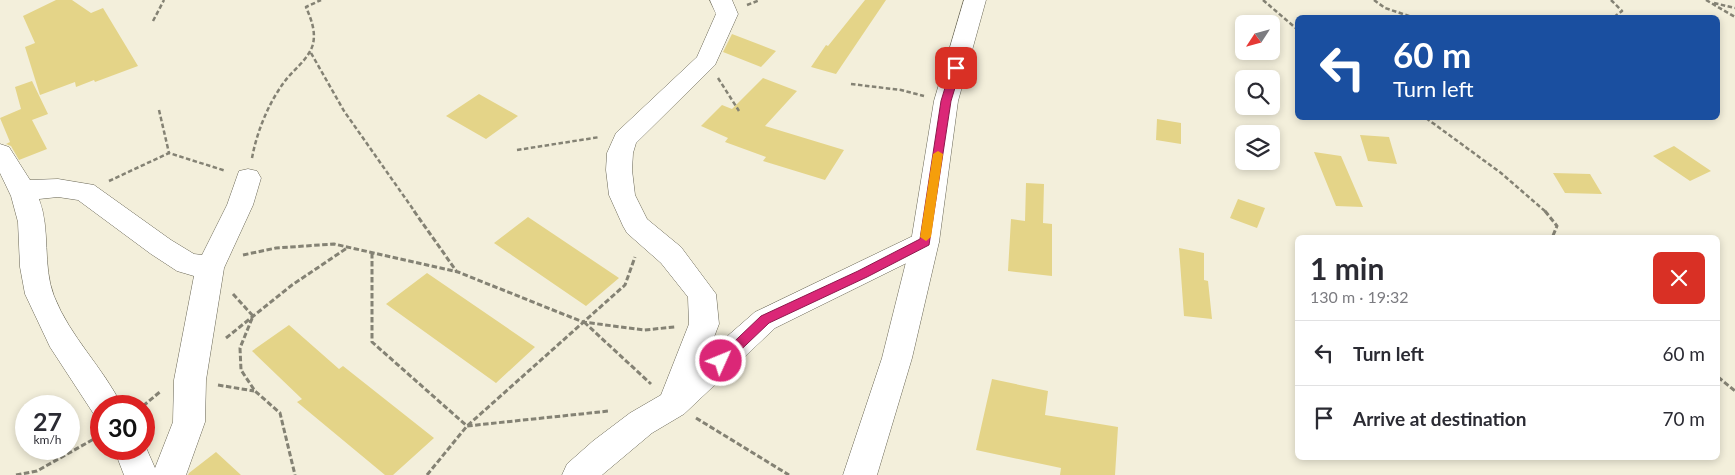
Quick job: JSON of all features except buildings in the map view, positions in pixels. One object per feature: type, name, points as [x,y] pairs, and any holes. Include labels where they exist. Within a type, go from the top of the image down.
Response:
[{"type":"street","points":[[673,404],[704,324],[702,294],[671,254],[637,226],[622,195],[620,153],[626,140],[707,60],[727,14],[721,0]]},
{"type":"street","points":[[860,475],[897,358],[925,242],[946,101],[975,0]]},
{"type":"street","points":[[0,153],[14,171],[32,221],[33,265],[39,293],[52,324],[99,395]]},
{"type":"street","points":[[169,475],[189,422],[191,373],[210,268],[240,205],[248,178]]},
{"type":"street","points":[[21,190],[58,188],[85,192],[170,252],[187,262],[210,268]]},
{"type":"street","points":[[579,475],[605,451],[641,423],[673,404],[765,320],[925,242]]},
{"type":"street","points":[[135,460],[141,475]]},
{"type":"path","points":[[153,22],[164,0]]},
{"type":"path","points":[[85,192],[170,153],[248,178],[253,150],[277,93],[311,53],[314,25],[306,7],[321,0]]},
{"type":"path","points":[[1263,0],[1295,27]]},
{"type":"path","points":[[1374,0],[1385,8],[1406,15]]},
{"type":"path","points":[[1611,0],[1622,11],[1617,15]]},
{"type":"path","points":[[1707,0],[1735,8]]},
{"type":"path","points":[[1707,0],[1735,17]]},
{"type":"path","points":[[311,53],[344,111],[458,272]]},
{"type":"path","points":[[707,60],[739,111]]},
{"type":"path","points":[[851,84],[901,90],[946,101]]},
{"type":"path","points":[[159,110],[170,153]]},
{"type":"path","points":[[1429,120],[1501,173],[1546,212],[1557,226],[1553,235]]},
{"type":"path","points":[[517,150],[598,137],[626,140]]},
{"type":"path","points":[[427,475],[467,426],[625,285],[635,259],[637,226]]},
{"type":"path","points":[[210,268],[232,257],[276,248],[334,244],[458,272],[583,322],[644,330],[704,324]]},
{"type":"path","points":[[155,397],[191,373],[253,316],[292,285],[348,247]]},
{"type":"path","points":[[372,253],[372,342],[467,426],[614,410]]},
{"type":"path","points":[[253,316],[240,348],[241,370],[255,391],[280,413],[295,475]]},
{"type":"path","points":[[191,373],[255,391]]},
{"type":"path","points":[[1720,379],[1735,391]]},
{"type":"path","points":[[16,475],[37,471],[90,441]]},
{"type":"slow traffic","points":[[926,237],[938,154]]},
{"type":"route","points":[[721,361],[765,320],[925,242],[946,101],[956,68]]}]
